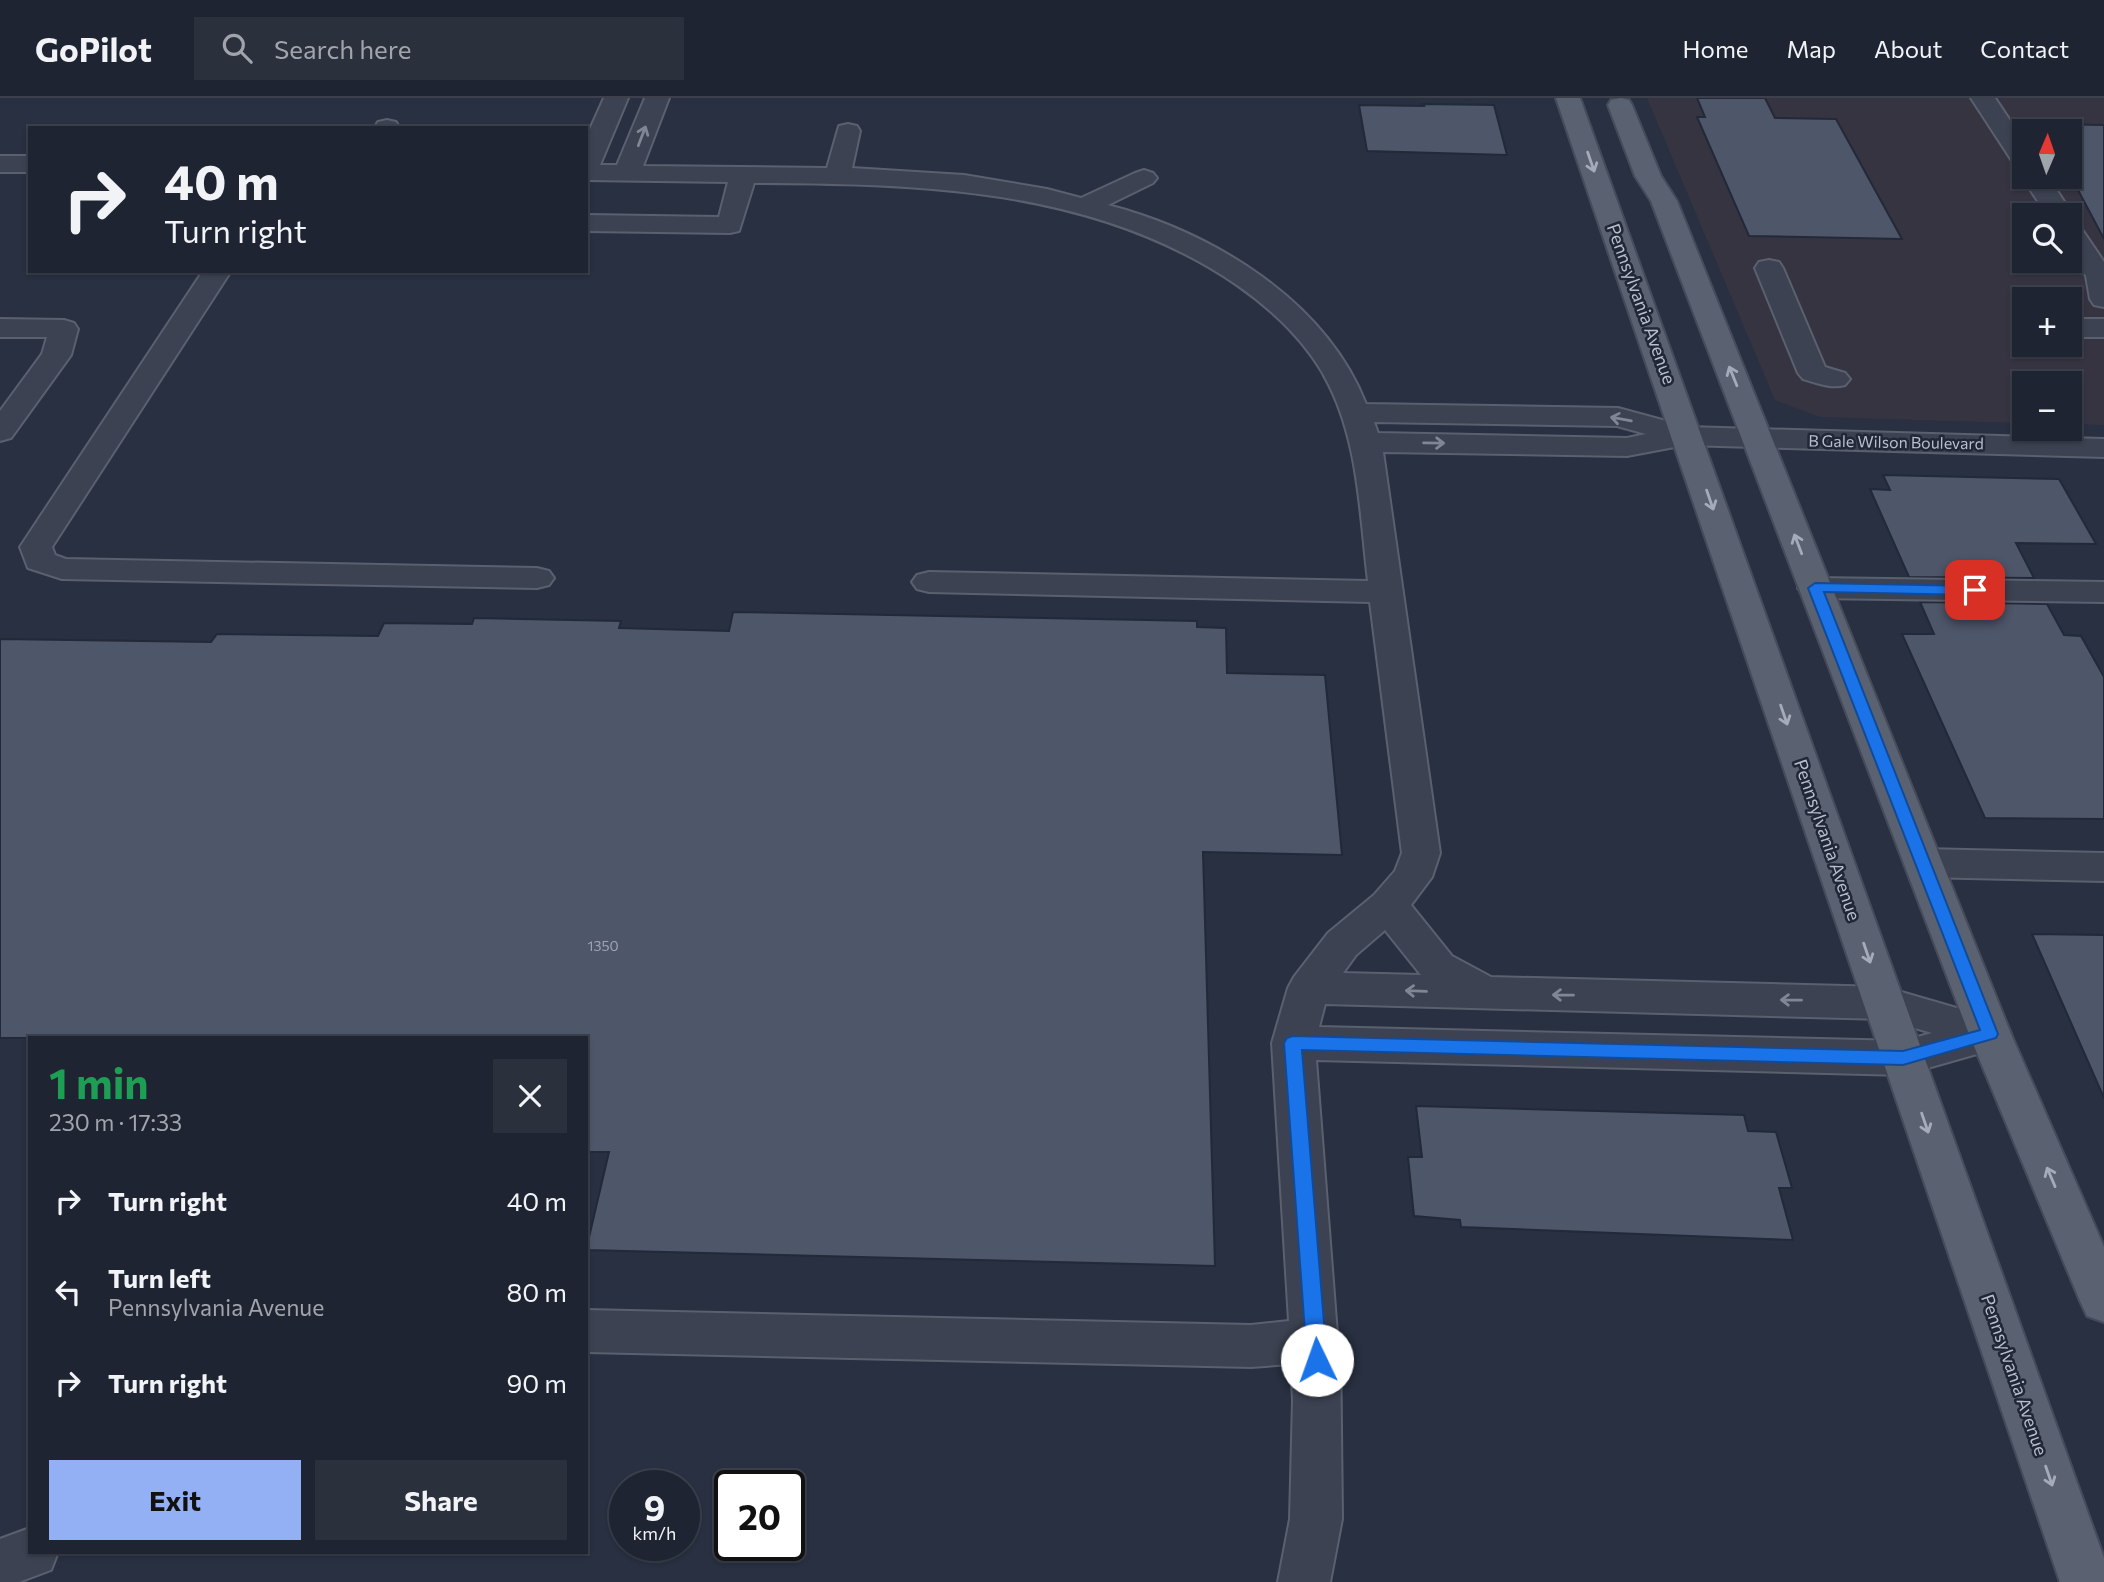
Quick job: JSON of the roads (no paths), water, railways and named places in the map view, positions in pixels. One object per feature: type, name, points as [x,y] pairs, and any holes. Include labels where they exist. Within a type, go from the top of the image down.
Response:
[{"type":"main road","name":"Pennsylvania Avenue","points":[[1568,98],[2086,1582]]},
{"type":"main road","points":[[1618,100],[1648,176],[1664,201],[1990,1034],[2091,1240],[2104,1301]]},
{"type":"street","points":[[588,165],[615,98]]},
{"type":"street","points":[[627,173],[657,98]]},
{"type":"street","points":[[1983,98],[2012,142]]},
{"type":"street","points":[[838,176],[848,131]]},
{"type":"street","points":[[0,164],[28,164]]},
{"type":"street","points":[[588,170],[905,177],[989,186],[1086,205],[1185,242],[1223,261],[1264,289],[1310,332],[1349,393],[1362,427],[1421,853],[1412,877],[1388,905],[1342,944],[1309,988],[1293,1043],[1316,1340],[1318,1400],[1316,1519],[1304,1582]]},
{"type":"street","points":[[588,223],[730,225],[743,175]]},
{"type":"street","points":[[1086,205],[1144,178]]},
{"type":"street","points":[[2082,250],[2103,284]]},
{"type":"street","points":[[1769,268],[1813,373],[1835,379]]},
{"type":"street","points":[[216,273],[36,547],[40,561],[62,569],[537,578]]},
{"type":"street","points":[[0,328],[64,329],[56,355],[0,432]]},
{"type":"street","points":[[2082,328],[2104,328]]},
{"type":"street","name":"B Gale Wilson Boulevard","points":[[1362,427],[1627,447],[1687,436],[2104,448]]},
{"type":"street","points":[[929,582],[1386,592]]},
{"type":"street","points":[[1815,588],[2104,593]]},
{"type":"street","points":[[1923,863],[2104,867]]},
{"type":"street","points":[[1388,905],[1438,967],[1485,993]]},
{"type":"street","points":[[1309,988],[1884,1003],[1990,1034]]},
{"type":"street","points":[[1293,1043],[1903,1058],[1990,1034]]},
{"type":"street","points":[[588,1331],[1251,1346],[1316,1340]]},
{"type":"street","points":[[0,1564],[28,1554]]}]
